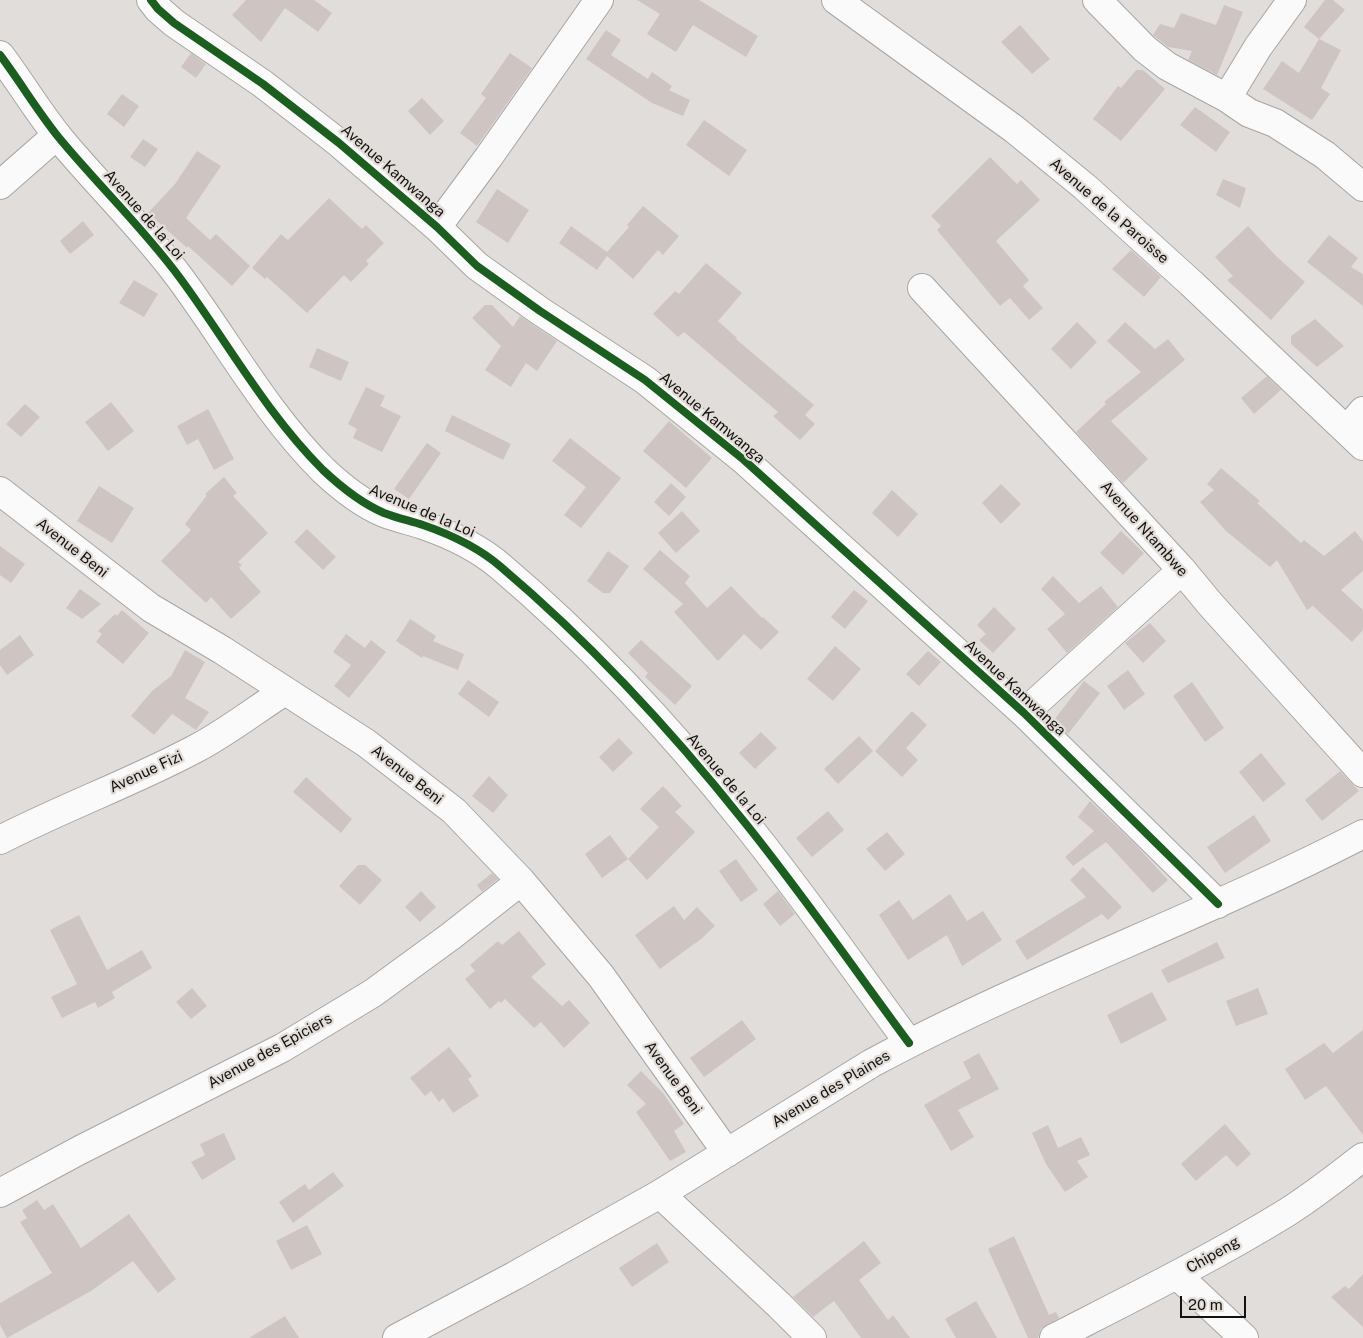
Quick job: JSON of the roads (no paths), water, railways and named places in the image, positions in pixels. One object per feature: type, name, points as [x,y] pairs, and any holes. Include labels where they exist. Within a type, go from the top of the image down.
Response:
[{"type":"street","name":"Avenue Kamwanga","points":[[151,0],[174,23],[264,84],[339,143],[437,227],[477,266],[506,288],[645,380],[744,460],[1024,713],[1218,904]]},
{"type":"street","points":[[437,227],[599,0]]},
{"type":"street","name":"Avenue de la Paroisse","points":[[836,0],[864,8],[1085,187],[1191,283],[1358,429]]},
{"type":"street","points":[[1097,0],[1145,49],[1168,66],[1227,98],[1249,113],[1275,123],[1325,155],[1363,186]]},
{"type":"street","points":[[1227,98],[1258,47],[1292,0]]},
{"type":"street","name":"Avenue de la Loi","points":[[0,55],[57,135],[159,251],[191,293],[265,402],[305,450],[347,491],[366,503],[386,513],[455,537],[486,555],[584,641],[630,689],[748,826],[909,1044]]},
{"type":"street","points":[[0,185],[57,135]]},
{"type":"street","name":"Avenue Ntambwe","points":[[922,288],[1182,570],[1211,605],[1289,692],[1338,743],[1363,773]]},
{"type":"street","name":"Avenue Beni","points":[[0,492],[151,608],[222,650],[366,743],[454,811],[521,880],[601,976],[726,1153]]},
{"type":"street","points":[[1024,713],[1182,570]]},
{"type":"street","name":"Avenue Fizi","points":[[0,840],[42,818],[197,748],[285,691]]},
{"type":"street","name":"Avenue des Plaines","points":[[396,1338],[514,1276],[660,1194],[872,1063],[1003,998],[1218,904],[1363,834]]},
{"type":"street","name":"Avenue des Epiciers","points":[[0,1193],[88,1145],[282,1048],[373,994],[451,936],[521,880]]},
{"type":"street","name":"Chipeng","points":[[1054,1338],[1177,1275],[1286,1213],[1332,1181],[1363,1156]]},
{"type":"street","points":[[660,1194],[812,1338]]},
{"type":"street","points":[[1177,1275],[1244,1338]]}]
